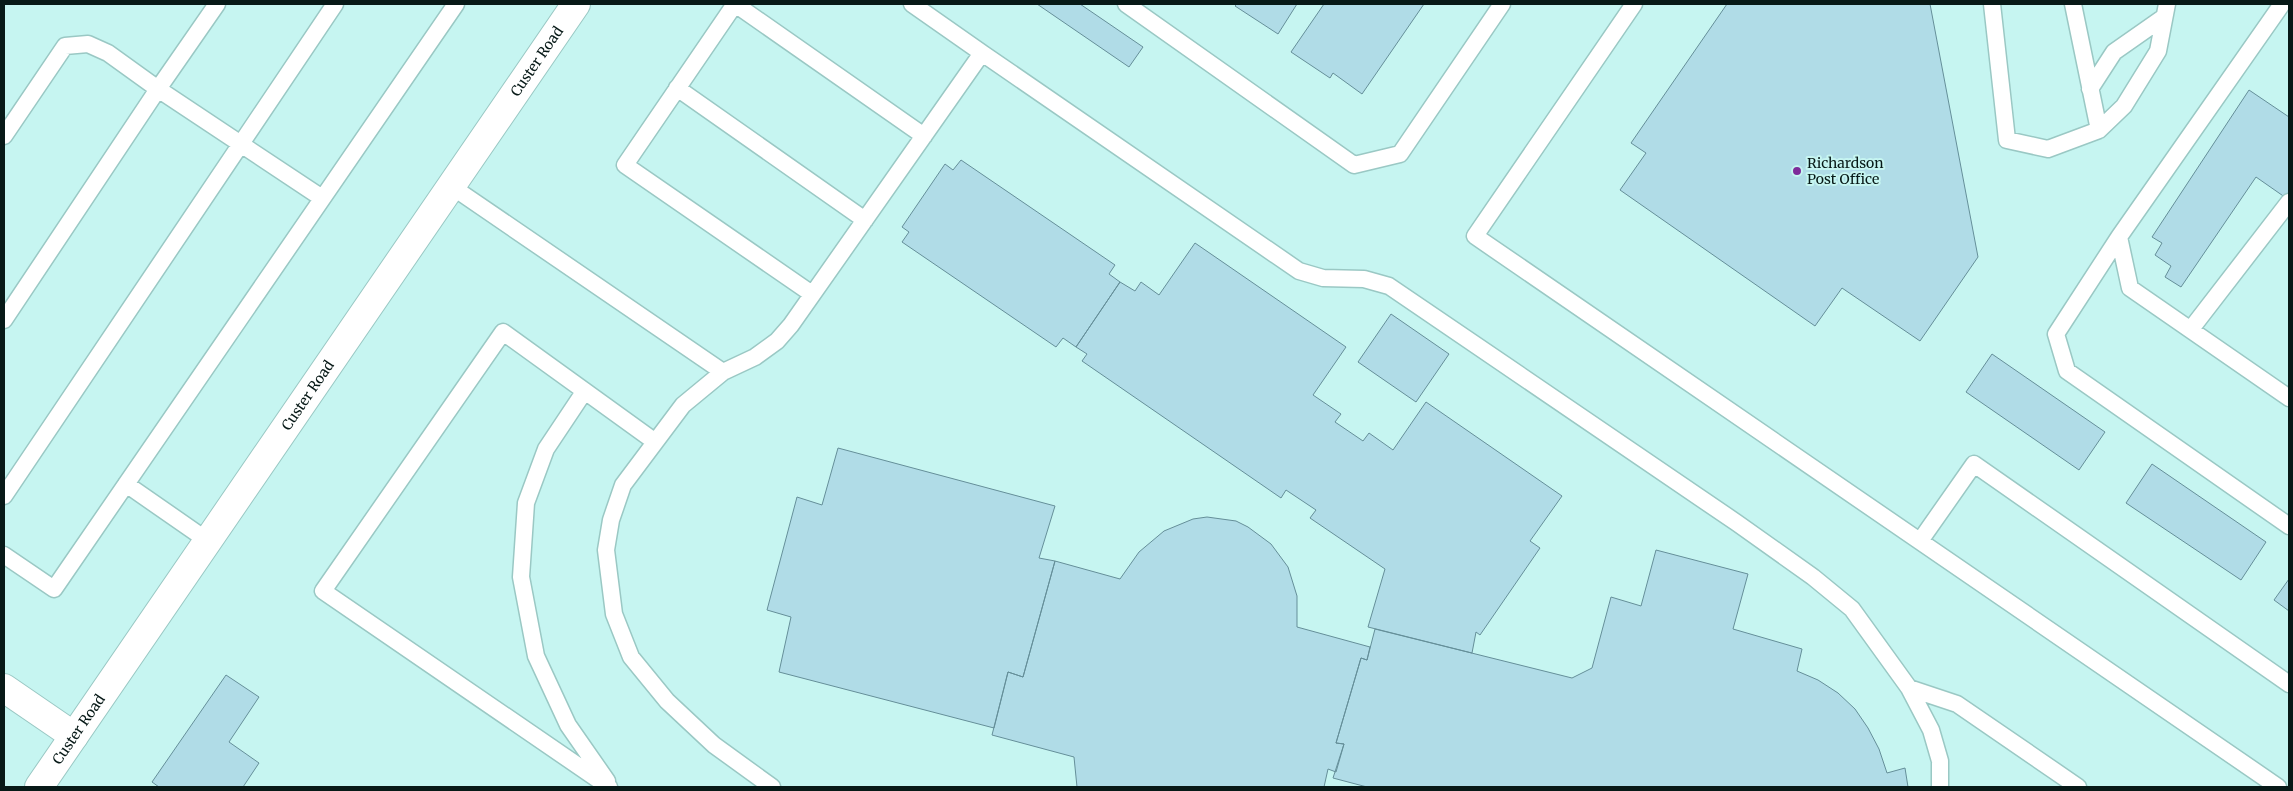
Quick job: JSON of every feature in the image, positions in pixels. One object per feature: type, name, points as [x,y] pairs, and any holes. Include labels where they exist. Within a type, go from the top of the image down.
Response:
[{"type":"street","name":"Custer Road","points":[[39,787],[451,186],[567,7]]},
{"type":"street","points":[[4,688],[74,736]]},
{"type":"lane","points":[[4,320],[217,4]]},
{"type":"lane","points":[[4,496],[335,4]]},
{"type":"lane","points":[[4,555],[54,589],[456,4]]},
{"type":"lane","points":[[812,294],[625,165],[735,4],[924,136]]},
{"type":"lane","points":[[912,4],[1299,271],[1323,278],[1364,279],[1389,286],[1737,522],[1813,577],[1852,609],[1910,688],[1931,730],[1940,761],[1940,787]]},
{"type":"lane","points":[[1126,4],[1354,165],[1400,154],[1502,4]]},
{"type":"lane","points":[[1634,4],[1475,236],[2278,787]]},
{"type":"lane","points":[[1992,4],[2007,140],[2048,149],[2099,130],[2124,106],[2158,51],[2166,10]]},
{"type":"lane","points":[[2073,4],[2099,130]]},
{"type":"lane","points":[[2282,4],[2119,237],[2056,334],[2067,371],[2289,526]]},
{"type":"lane","points":[[2090,89],[2114,52],[2166,10]]},
{"type":"lane","points":[[4,136],[65,46],[88,44],[101,50],[322,198]]},
{"type":"lane","points":[[772,787],[714,745],[667,701],[631,657],[614,614],[606,550],[610,520],[623,485],[654,441],[683,405],[723,372],[755,357],[777,340],[865,220],[982,53]]},
{"type":"lane","points":[[677,88],[865,220]]},
{"type":"lane","points":[[451,186],[723,372]]},
{"type":"lane","points":[[2191,329],[2289,202]]},
{"type":"lane","points":[[2119,237],[2130,288],[2289,398]]},
{"type":"lane","points":[[611,787],[323,591],[503,332],[654,441]]},
{"type":"lane","points":[[584,392],[546,449],[526,503],[521,577],[536,656],[568,725],[611,787]]},
{"type":"lane","points":[[1920,541],[1974,464],[2289,684]]},
{"type":"lane","points":[[126,484],[208,541]]},
{"type":"lane","points":[[1910,688],[1957,704],[2078,787]]},
{"type":"building","points":[[1037,4],[1080,4],[1143,47],[1129,67]]},
{"type":"building","points":[[1237,4],[1297,4],[1278,34],[1235,6]]},
{"type":"building","points":[[1324,4],[1424,4],[1362,94],[1333,73],[1330,78],[1291,52]]},
{"type":"building","name":"Richardson Post Office","points":[[1727,4],[1930,4],[1978,257],[1920,341],[1842,288],[1815,326],[1620,190],[1646,153],[1631,143]]},
{"type":"building","points":[[2249,90],[2289,117],[2289,200],[2256,177],[2181,287],[2165,277],[2171,266],[2155,255],[2162,243],[2152,237]]},
{"type":"building","points":[[961,160],[1115,265],[1109,274],[1120,282],[1076,347],[1063,338],[1056,347],[902,242],[909,232],[902,227],[945,164],[953,170]]},
{"type":"building","points":[[1195,243],[1346,347],[1313,395],[1341,414],[1335,422],[1363,441],[1369,433],[1393,450],[1426,402],[1562,496],[1530,541],[1540,548],[1480,635],[1476,632],[1472,653],[1368,627],[1385,569],[1310,518],[1316,510],[1286,490],[1281,498],[1082,361],[1087,354],[1076,347],[1120,282],[1135,291],[1141,282],[1159,295]]},
{"type":"building","points":[[1391,314],[1449,354],[1416,402],[1358,362]]},
{"type":"building","points":[[1992,354],[2105,432],[2079,470],[1966,392]]},
{"type":"building","points":[[838,448],[1055,506],[1039,558],[1055,561],[1023,677],[1008,672],[994,728],[779,672],[791,617],[767,610],[797,497],[822,505]]},
{"type":"building","points":[[2152,464],[2266,542],[2241,580],[2126,503]]},
{"type":"building","points":[[1207,517],[1236,521],[1248,527],[1271,544],[1288,567],[1297,596],[1297,627],[1370,647],[1367,660],[1361,658],[1336,743],[1344,744],[1336,772],[1328,769],[1324,787],[1077,787],[1074,757],[992,735],[1008,672],[1023,677],[1055,561],[1120,579],[1139,552],[1164,531],[1193,519]]},
{"type":"building","points":[[1656,550],[1748,574],[1733,629],[1802,649],[1797,671],[1818,680],[1838,693],[1855,709],[1879,749],[1887,773],[1905,768],[1908,787],[1367,787],[1333,778],[1344,744],[1336,743],[1361,658],[1367,660],[1375,629],[1572,678],[1592,668],[1611,597],[1641,606]]},
{"type":"building","points":[[2289,579],[2289,611],[2274,600]]},
{"type":"building","points":[[226,675],[259,697],[229,742],[259,763],[243,787],[159,787],[152,782]]},
{"type":"place","name":"Richardson Post Office","points":[[1797,171]]}]
